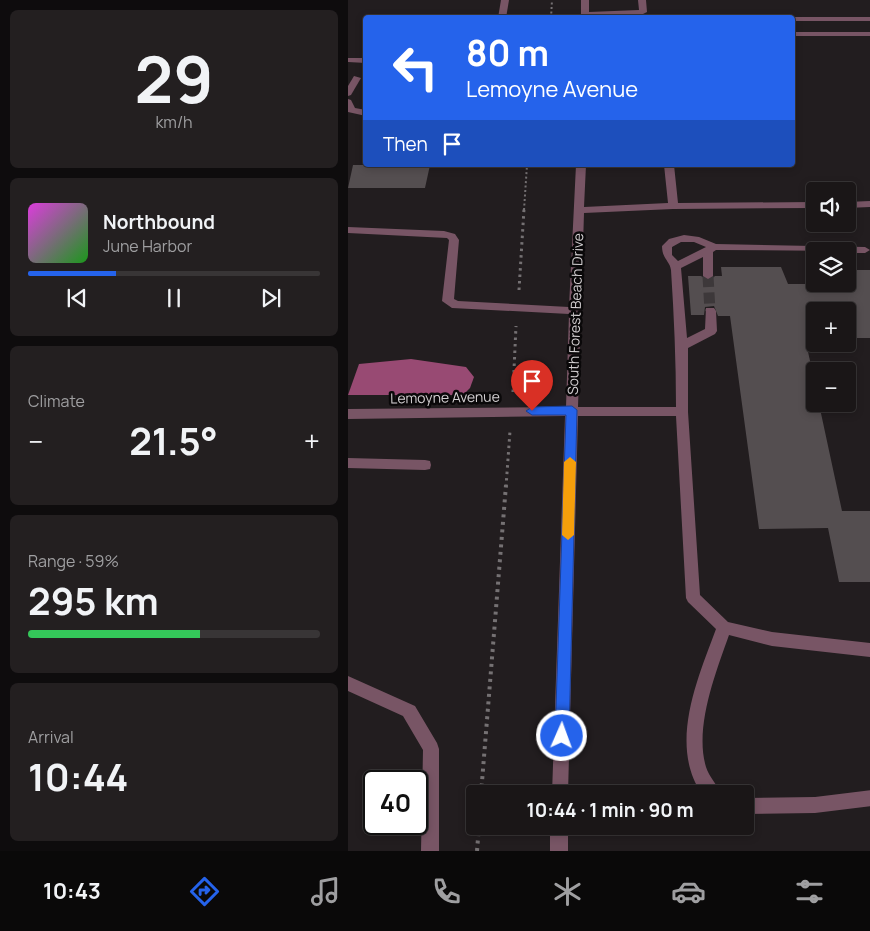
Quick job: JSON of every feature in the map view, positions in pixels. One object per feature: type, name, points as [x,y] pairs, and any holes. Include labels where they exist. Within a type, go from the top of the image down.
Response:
[{"type":"street","points":[[502,15],[505,0]]},
{"type":"street","points":[[585,0],[585,15]]},
{"type":"street","points":[[642,0],[643,15]]},
{"type":"street","points":[[795,19],[870,19]]},
{"type":"street","points":[[795,34],[870,34]]},
{"type":"street","points":[[348,60],[363,61]]},
{"type":"street","points":[[348,93],[357,78]]},
{"type":"street","points":[[348,102],[351,110],[363,112]]},
{"type":"street","name":"South Forest Beach Drive","points":[[560,785],[574,311],[581,167]]},
{"type":"street","points":[[669,167],[673,206]]},
{"type":"street","points":[[856,205],[870,204]]},
{"type":"street","points":[[579,210],[673,206],[806,205]]},
{"type":"street","points":[[348,230],[444,234],[451,236],[454,240],[448,301],[456,305],[574,311]]},
{"type":"street","points":[[711,248],[698,239],[684,238],[673,240],[667,246],[667,255],[676,266],[682,346],[682,412],[693,598],[724,627],[772,639],[870,650]]},
{"type":"street","points":[[708,276],[711,248]]},
{"type":"street","points":[[676,266],[711,248],[864,250]]},
{"type":"street","points":[[682,346],[710,331],[710,311]]},
{"type":"street","name":"Lemoyne Avenue","points":[[348,414],[572,410],[682,412]]},
{"type":"street","points":[[348,463],[425,465]]},
{"type":"street","points":[[706,785],[695,759],[696,731],[708,673],[724,627]]},
{"type":"street","points":[[348,682],[409,711],[431,749],[430,851]]},
{"type":"street","points":[[754,806],[815,805],[870,798]]},
{"type":"street","points":[[558,851],[559,835]]},
{"type":"path","points":[[551,15],[552,0]]},
{"type":"path","points":[[482,785],[512,412],[526,167]]},
{"type":"path","points":[[477,851],[478,835]]},
{"type":"shaded area","points":[[411,359],[466,367],[474,377],[470,388],[463,395],[348,395],[359,364]]},
{"type":"building","points":[[353,165],[363,165],[363,167],[430,167],[425,188],[348,188]]},
{"type":"building","points":[[721,267],[781,267],[788,284],[806,284],[806,292],[856,292],[856,270],[871,270],[871,338],[856,338],[856,302],[806,302],[805,338],[806,352],[808,352],[810,362],[806,362],[806,412],[821,412],[842,511],[871,511],[871,582],[839,582],[828,528],[759,529],[730,316],[718,316],[714,306],[705,307],[704,315],[691,315],[688,276],[701,276],[709,281],[715,276],[722,276]]},
{"type":"tunnel","points":[[708,276],[710,311]]},
{"type":"slow traffic","points":[[568,535],[570,462]]},
{"type":"route","points":[[532,411],[572,410],[562,736]]}]
